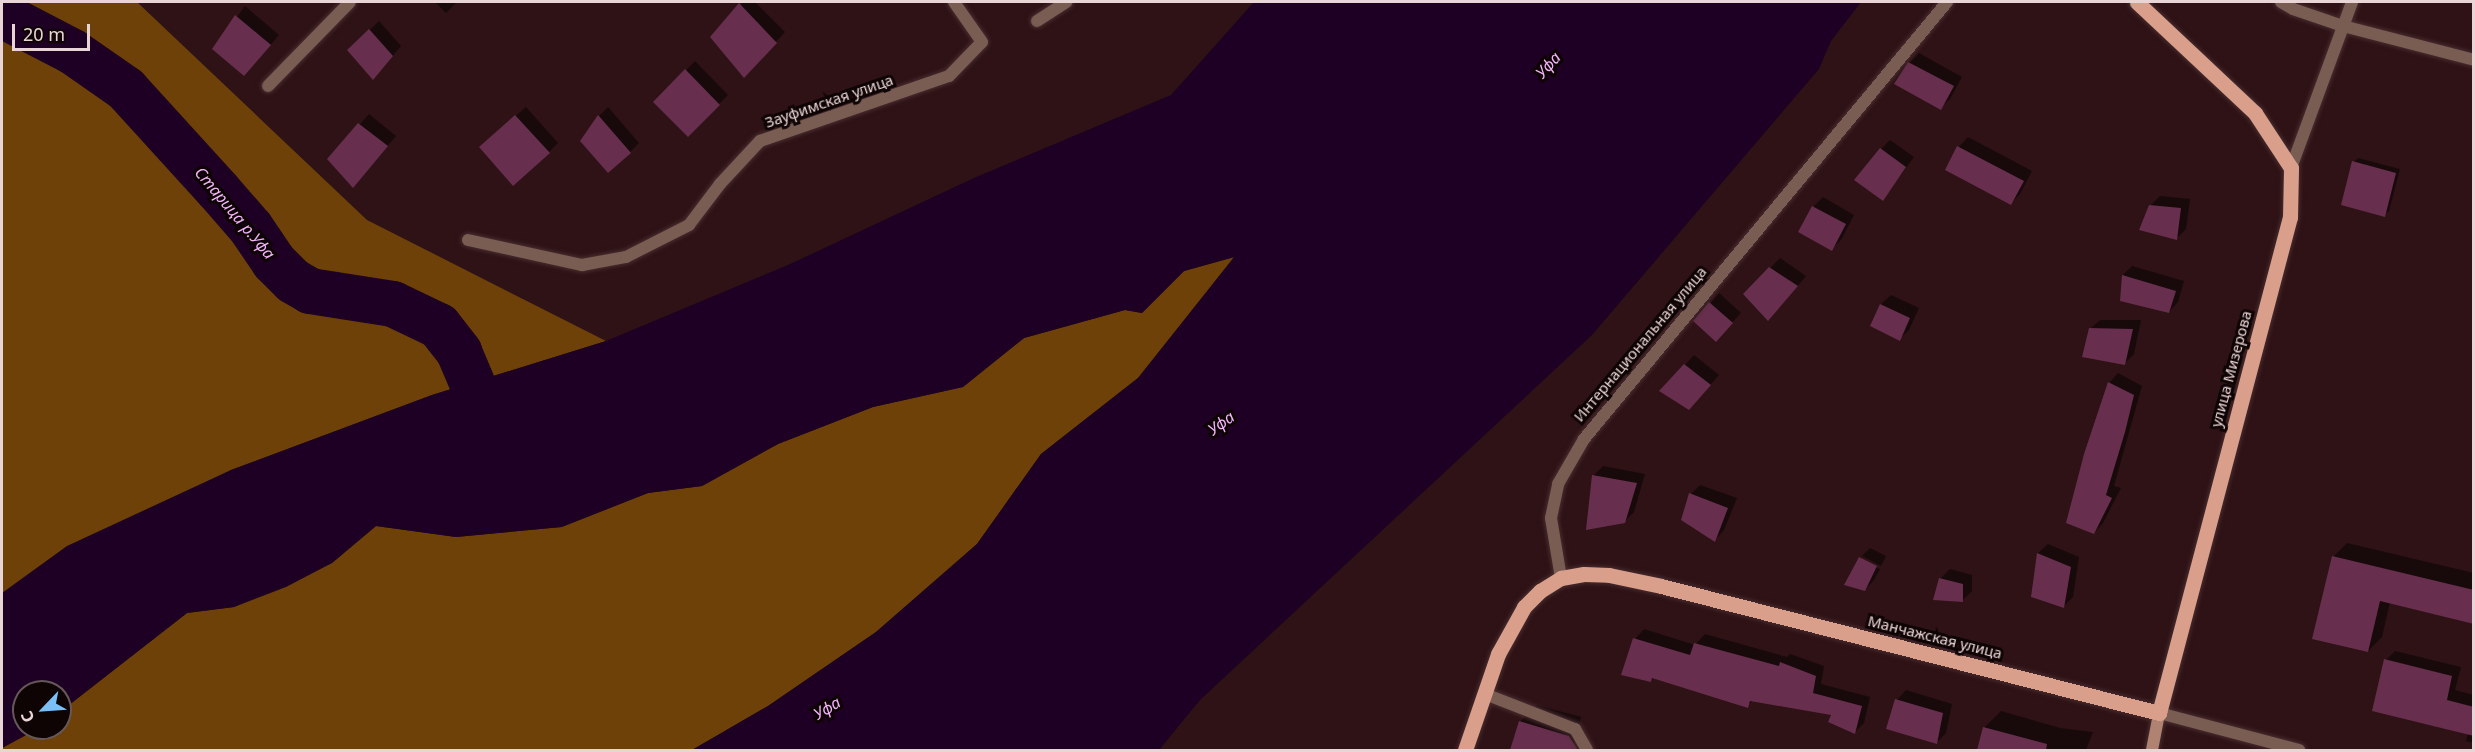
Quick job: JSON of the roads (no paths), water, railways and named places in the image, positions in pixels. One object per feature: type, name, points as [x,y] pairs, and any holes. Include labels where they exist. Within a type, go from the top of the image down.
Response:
[{"type":"main road","points":[[2137,2],[2255,113],[2290,168]]},
{"type":"main road","name":"улица Мизерова","points":[[2152,750],[2159,712],[2290,217],[2290,168]]},
{"type":"main road","name":"Манчажская улица","points":[[1561,578],[1584,574],[1609,575],[1661,586],[2159,712]]},
{"type":"main road","points":[[1465,750],[1498,654],[1524,607],[1540,591],[1561,578]]},
{"type":"street","points":[[268,86],[350,2]]},
{"type":"street","name":"Зауфимская улица","points":[[468,240],[582,265],[626,257],[689,225],[720,184],[760,141],[949,76],[982,42],[954,2]]},
{"type":"street","points":[[1037,21],[1065,2]]},
{"type":"street","name":"Интернациональная улица","points":[[1561,578],[1551,518],[1558,484],[1584,439],[1947,2]]},
{"type":"street","points":[[2281,2],[2293,9],[2343,26],[2474,60]]},
{"type":"street","name":"улица Мизерова","points":[[2290,168],[2352,2]]},
{"type":"street","points":[[1485,694],[1575,729],[1587,750]]},
{"type":"street","name":"Манчажская улица","points":[[2159,712],[2299,750]]},
{"type":"water","name":"Уфа","points":[[1254,2],[1861,2],[1831,41],[1819,69],[1592,335],[1200,700],[1159,750],[692,750],[768,706],[876,632],[977,544],[1041,454],[1138,378],[1234,257],[1184,271],[1142,313],[1125,310],[1024,338],[963,387],[873,407],[778,444],[702,486],[648,493],[562,527],[456,537],[376,526],[332,563],[286,587],[234,607],[187,613],[72,703],[72,680],[12,680],[12,740],[17,740],[2,748],[2,593],[67,546],[231,470],[432,395],[606,341],[788,265],[974,178],[1171,95]]},
{"type":"waterway","name":"Старица р.Уфа","points":[[2,15],[73,52],[126,89],[218,190],[251,228],[274,262],[293,281],[310,291],[393,304],[439,326],[459,352],[472,382]]}]
